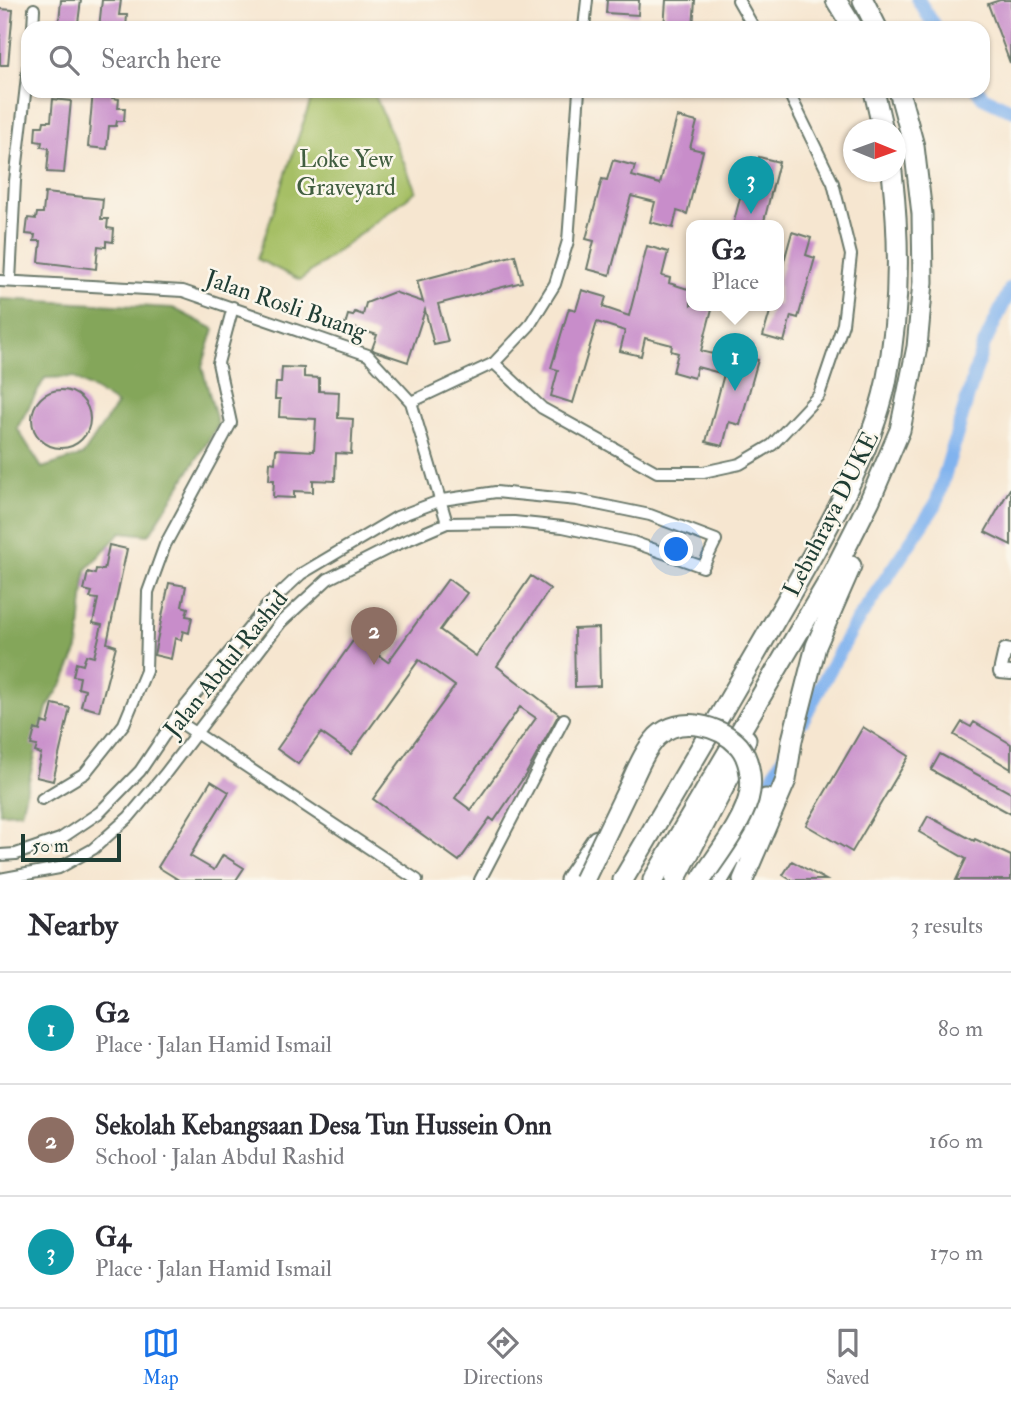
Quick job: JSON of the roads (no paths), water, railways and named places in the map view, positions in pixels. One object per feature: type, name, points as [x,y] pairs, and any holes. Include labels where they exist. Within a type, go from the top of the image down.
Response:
[{"type":"highway","points":[[836,0],[849,21]]},
{"type":"highway","points":[[863,0],[874,21]]},
{"type":"highway","points":[[876,98],[880,119]]},
{"type":"highway","name":"Lebuhraya DUKE","points":[[653,880],[846,549],[900,430],[917,347],[923,282],[922,214],[914,146],[901,98]]},
{"type":"highway","name":"Lebuhraya DUKE","points":[[622,880],[814,553],[873,427],[885,384],[893,332],[898,268],[893,182]]},
{"type":"highway","points":[[743,880],[786,780],[792,740],[816,646],[880,506],[900,430]]},
{"type":"highway","points":[[675,880],[734,768],[770,679]]},
{"type":"highway","points":[[584,880],[642,760],[658,736],[678,725],[699,725],[722,733],[740,747],[750,767],[750,790],[745,810],[701,880]]},
{"type":"highway","points":[[718,880],[761,810],[792,740]]},
{"type":"highway","points":[[570,880],[623,800]]},
{"type":"street","points":[[585,21],[587,0]]},
{"type":"street","points":[[738,0],[750,21]]},
{"type":"street","points":[[33,21],[34,9]]},
{"type":"street","points":[[5,281],[25,98]]},
{"type":"street","points":[[411,402],[494,363],[530,326],[555,284],[568,241],[578,98]]},
{"type":"street","points":[[494,363],[542,408],[657,471],[703,472],[740,464],[772,445],[819,395],[843,324],[851,255],[833,183],[791,98]]},
{"type":"street","name":"Jalan Rosli Buang","points":[[5,281],[183,291],[368,355],[411,402],[447,523]]},
{"type":"street","points":[[42,799],[85,773],[124,724],[146,671],[148,592],[166,545],[231,423],[218,363],[233,307]]},
{"type":"street","name":"Jalan Abdul Rashid","points":[[0,855],[16,854],[60,839],[100,812],[140,771],[175,719],[267,606],[301,573],[397,517],[442,500],[496,492],[577,500],[650,515],[716,540],[703,567],[633,542],[564,527],[514,522],[447,523],[391,547],[328,579],[281,622],[129,817],[93,849],[59,868],[16,879],[0,879]]},
{"type":"street","points":[[1011,651],[1005,650],[1000,672],[1011,673]]},
{"type":"street","points":[[175,719],[417,880]]},
{"type":"street","points":[[480,880],[564,719]]},
{"type":"waterway","points":[[918,0],[932,21]]},
{"type":"waterway","points":[[985,98],[1011,110]]},
{"type":"waterway","points":[[802,721],[852,629],[936,504],[982,349],[1011,288]]},
{"type":"waterway","points":[[758,805],[786,752]]},
{"type":"place","name":"G4","points":[[751,214]]},
{"type":"place","name":"G2","points":[[735,391]]},
{"type":"place","name":"Sekolah Kebangsaan Desa Tun Hussein Onn","points":[[374,665]]},
{"type":"park label","name":"Loke Yew Graveyard","points":[[346,173]]}]
